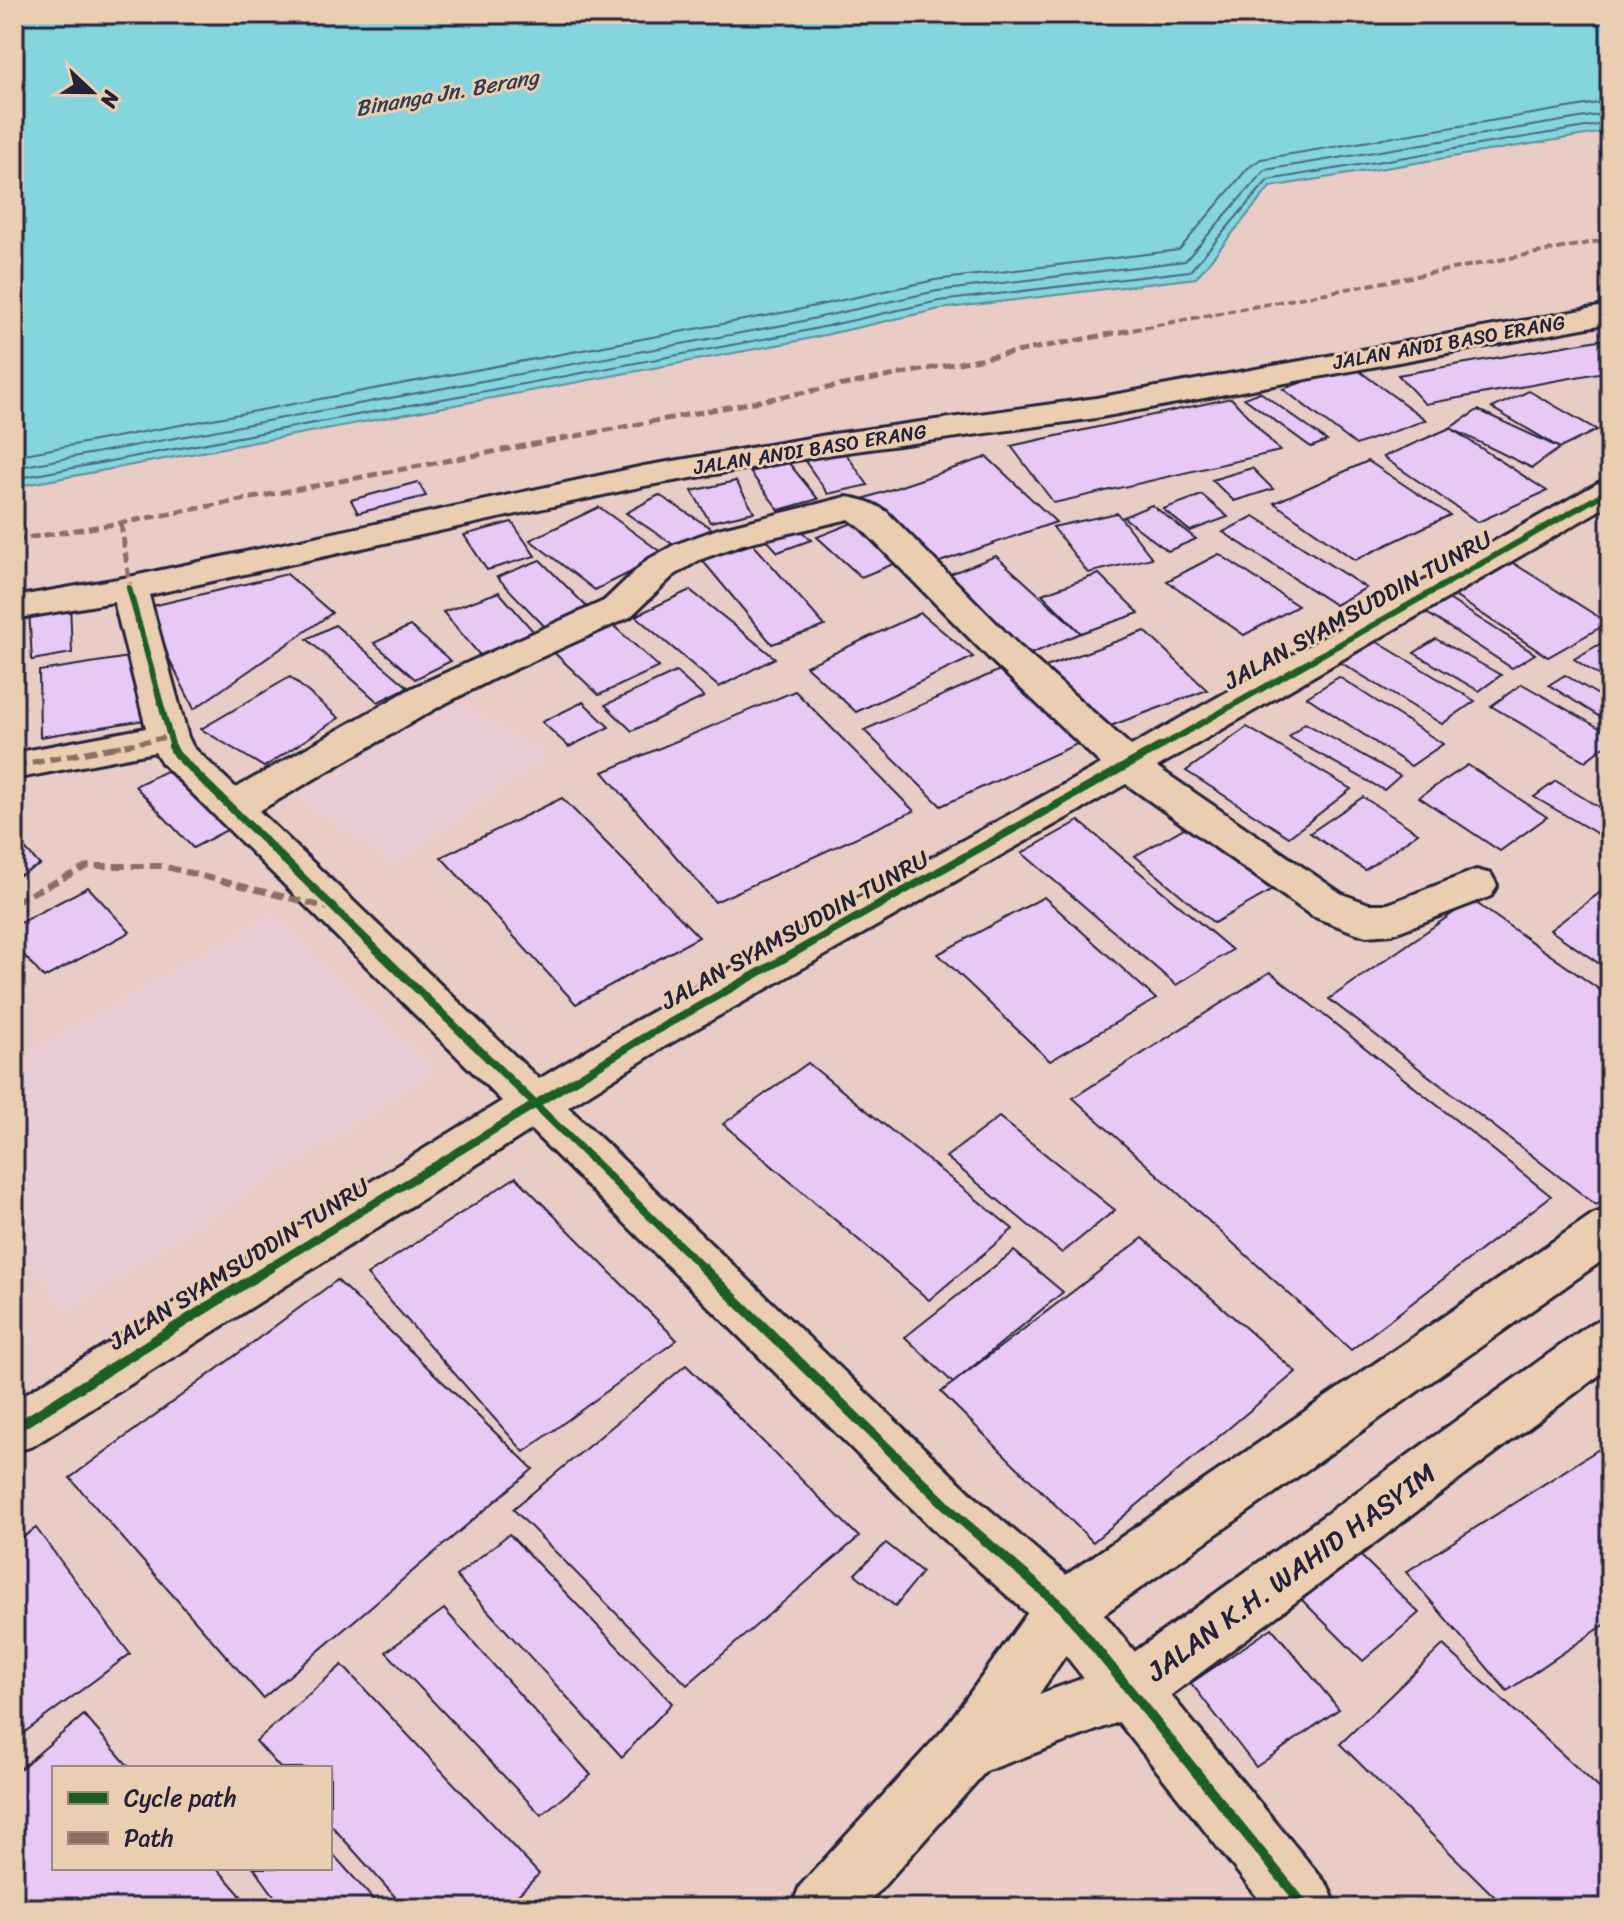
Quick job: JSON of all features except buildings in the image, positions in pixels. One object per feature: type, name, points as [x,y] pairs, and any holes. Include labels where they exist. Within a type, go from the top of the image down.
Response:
[{"type":"main road","name":"JALAN ANDI BASO ERANG","points":[[14,608],[129,588],[644,476],[833,444],[1096,408],[1610,314]]},
{"type":"main road","name":"JALAN SYAMSUDDIN TUNRU","points":[[14,1429],[193,1314],[648,1035],[1128,766],[1227,706],[1610,490]]},
{"type":"main road","points":[[231,809],[426,697],[481,669],[617,609],[633,598],[667,563],[742,534],[846,508],[858,509],[874,520],[1005,653],[1128,766],[1327,905],[1366,920],[1392,919],[1476,885]]},
{"type":"main road","points":[[129,588],[168,737],[176,754],[959,1518],[1064,1609],[1306,1908]]},
{"type":"main road","points":[[14,766],[168,737]]},
{"type":"main road","points":[[966,1749],[1064,1609],[1610,1228]]},
{"type":"main road","name":"JALAN K.H. WAHID HASYIM","points":[[822,1908],[966,1749],[1130,1690],[1610,1338]]},
{"type":"shaded area","points":[[449,696],[546,757],[394,864],[296,797]]},
{"type":"shaded area","points":[[270,914],[435,1071],[68,1310],[14,1245],[14,1062]]},
{"type":"water","name":"Binanga Jn. Berang","points":[[14,14],[1610,14],[1610,131],[1270,187],[1196,278],[940,309],[798,341],[14,487]]},
{"type":"marked path","points":[[14,540],[121,523],[1610,239]]},
{"type":"marked path","points":[[121,523],[131,594]]},
{"type":"marked path","points":[[14,766],[168,737],[166,730]]},
{"type":"marked path","points":[[14,902],[88,866],[162,866],[329,908]]},
{"type":"cycle path","points":[[14,1429],[180,1323],[648,1035],[1128,766],[1200,722],[1610,490]]},
{"type":"cycle path","points":[[129,588],[168,737],[176,754],[959,1518],[1064,1609],[1306,1908]]}]
